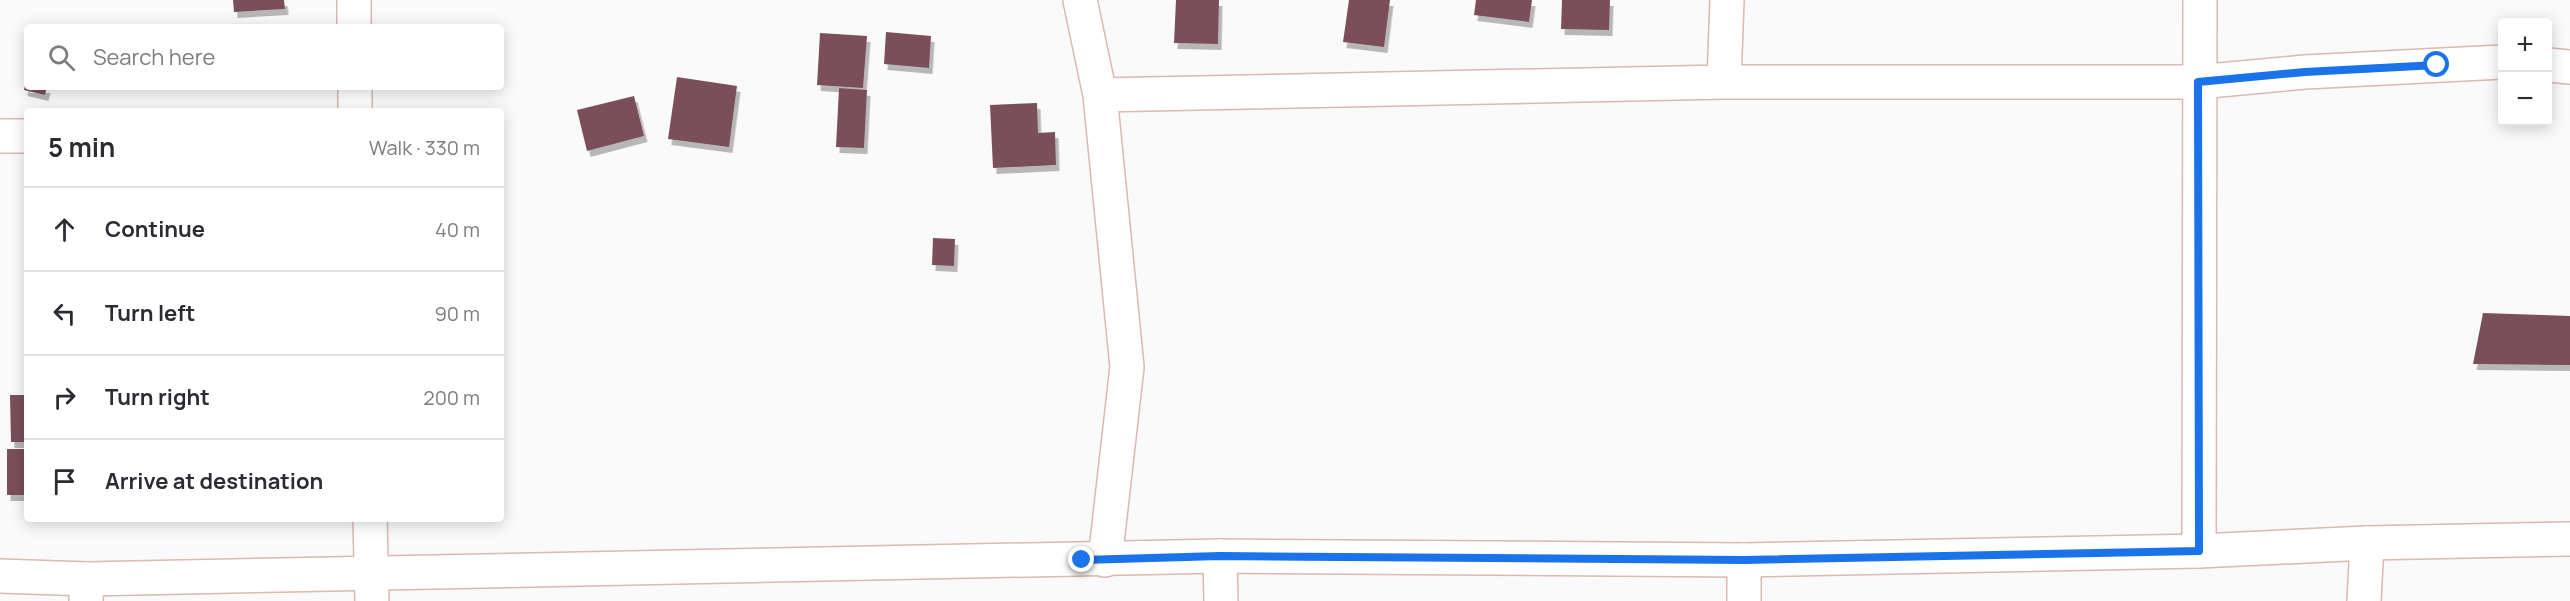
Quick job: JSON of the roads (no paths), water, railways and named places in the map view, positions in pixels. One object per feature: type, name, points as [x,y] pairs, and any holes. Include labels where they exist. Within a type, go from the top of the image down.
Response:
[{"type":"street","points":[[354,0],[354,24]]},
{"type":"street","points":[[1080,0],[1100,95],[1127,367],[1106,560]]},
{"type":"street","points":[[1724,82],[1727,0]]},
{"type":"street","points":[[2199,551],[2198,82],[2200,0]]},
{"type":"street","points":[[1100,95],[1724,82],[2198,82],[2305,72],[2498,62]]},
{"type":"street","points":[[2552,66],[2570,68]]},
{"type":"street","points":[[355,90],[355,108]]},
{"type":"street","points":[[0,136],[24,136]]},
{"type":"street","points":[[370,522],[372,587]]},
{"type":"street","points":[[0,576],[86,590],[372,587],[1220,556],[1744,560],[2199,551],[2367,543],[2570,539]]},
{"type":"street","points":[[2364,601],[2367,543]]},
{"type":"street","points":[[1220,556],[1221,601]]},
{"type":"street","points":[[1744,560],[1744,601]]}]
